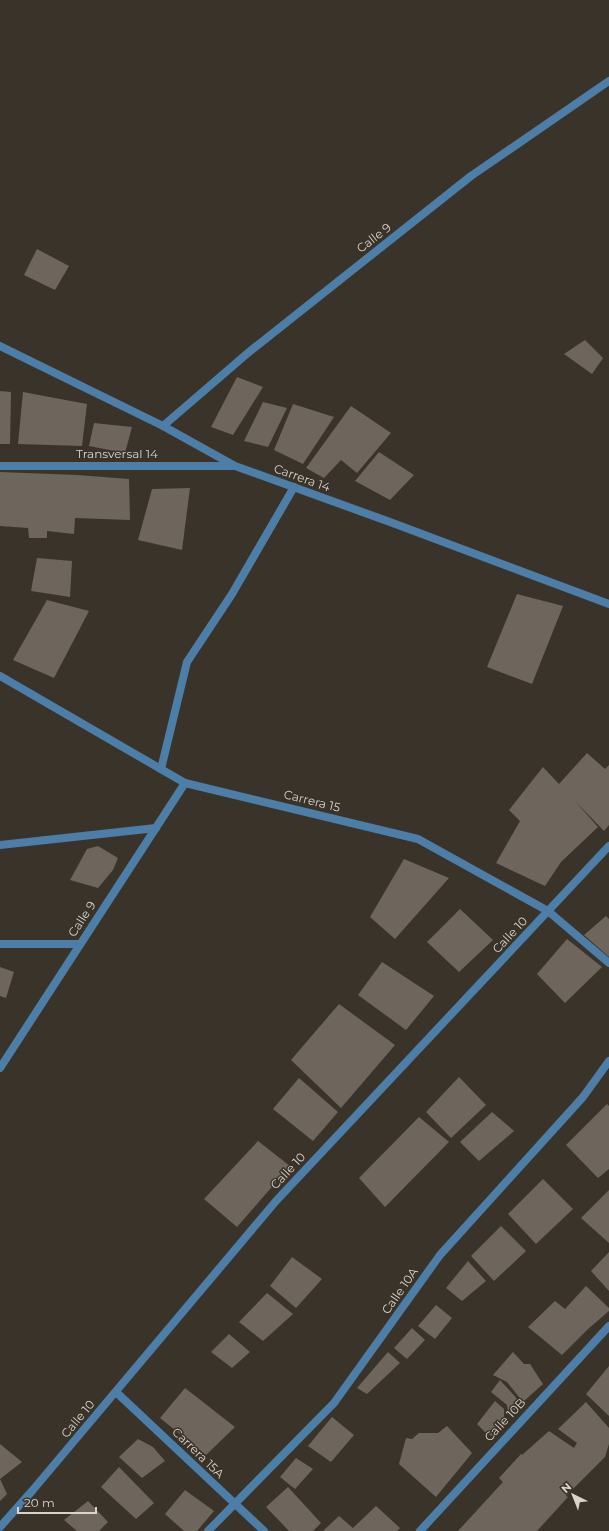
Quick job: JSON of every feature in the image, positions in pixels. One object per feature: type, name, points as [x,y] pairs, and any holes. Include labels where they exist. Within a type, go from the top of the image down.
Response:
[{"type":"street","name":"Calle 9","points":[[163,426],[249,352],[471,176],[609,81]]},
{"type":"street","name":"Carrera 14","points":[[0,346],[163,426],[235,466],[609,604]]},
{"type":"street","name":"Transversal 14","points":[[0,466],[235,466]]},
{"type":"street","points":[[162,769],[187,662],[232,594],[294,487]]},
{"type":"street","name":"Carrera 15","points":[[0,676],[185,783],[418,839],[548,912],[609,963]]},
{"type":"street","name":"Calle 9","points":[[0,1068],[185,783]]},
{"type":"street","points":[[0,845],[156,828]]},
{"type":"street","name":"Calle 10","points":[[0,1527],[116,1392],[276,1201],[609,846]]},
{"type":"street","points":[[0,944],[80,944]]},
{"type":"street","name":"Calle 10A","points":[[208,1531],[334,1403],[440,1254],[583,1097],[609,1061]]},
{"type":"street","name":"Calle 10B","points":[[420,1531],[609,1326]]},
{"type":"street","name":"Carrera 15A","points":[[116,1392],[233,1504],[264,1531]]},
{"type":"building","points":[[37,249],[69,266],[55,290],[24,275]]},
{"type":"building","points":[[585,340],[603,358],[592,374],[564,354]]},
{"type":"building","points":[[237,377],[263,387],[233,435],[211,427]]},
{"type":"building","points":[[0,391],[11,392],[10,444],[0,444]]},
{"type":"building","points":[[23,392],[87,404],[82,446],[18,444]]},
{"type":"building","points":[[263,402],[287,408],[268,447],[244,441]]},
{"type":"building","points":[[293,404],[334,417],[303,464],[274,450]]},
{"type":"building","points":[[351,406],[391,433],[357,473],[341,460],[324,478],[306,468]]},
{"type":"building","points":[[94,423],[132,427],[125,453],[89,446]]},
{"type":"building","points":[[379,452],[414,475],[390,500],[355,481]]},
{"type":"building","points":[[0,472],[129,479],[130,520],[75,518],[74,534],[47,531],[47,538],[29,538],[28,528],[0,526]]},
{"type":"building","points":[[190,488],[182,550],[138,540],[152,489]]},
{"type":"building","points":[[37,558],[72,561],[70,597],[31,591]]},
{"type":"building","points":[[517,594],[563,606],[532,684],[487,667]]},
{"type":"building","points":[[47,600],[89,611],[54,678],[13,660]]},
{"type":"building","points":[[587,753],[605,769],[609,765],[609,825],[604,831],[575,801],[598,827],[561,862],[545,886],[496,863],[520,821],[509,810],[543,767],[559,784]]},
{"type":"building","points":[[98,846],[118,858],[113,870],[98,888],[70,880],[87,849]]},
{"type":"building","points":[[404,859],[449,878],[395,939],[370,917]]},
{"type":"building","points":[[460,909],[493,940],[459,972],[427,942]]},
{"type":"building","points":[[606,916],[609,919],[609,957],[584,935]]},
{"type":"building","points":[[567,939],[602,967],[565,1003],[537,974]]},
{"type":"building","points":[[382,962],[434,996],[406,1030],[358,995]]},
{"type":"building","points":[[0,967],[14,972],[6,998],[0,996]]},
{"type":"building","points":[[339,1004],[395,1045],[341,1108],[291,1060]]},
{"type":"building","points":[[459,1077],[486,1105],[451,1138],[426,1112]]},
{"type":"building","points":[[299,1078],[338,1112],[313,1141],[273,1109]]},
{"type":"building","points":[[607,1104],[609,1106],[609,1169],[598,1178],[566,1145]]},
{"type":"building","points":[[492,1112],[514,1131],[479,1161],[460,1142]]},
{"type":"building","points":[[419,1117],[449,1142],[385,1207],[359,1178]]},
{"type":"building","points":[[258,1141],[290,1166],[237,1227],[204,1199]]},
{"type":"building","points":[[543,1179],[573,1209],[536,1244],[508,1214]]},
{"type":"building","points":[[609,1190],[609,1243],[581,1218]]},
{"type":"building","points":[[501,1226],[526,1251],[494,1281],[471,1256]]},
{"type":"building","points":[[609,1252],[609,1291],[591,1271]]},
{"type":"building","points":[[292,1257],[322,1279],[296,1308],[270,1286]]},
{"type":"building","points":[[468,1261],[486,1281],[462,1301],[446,1288]]},
{"type":"building","points":[[586,1286],[609,1308],[609,1311],[588,1329],[562,1355],[528,1327],[555,1301],[565,1309]]},
{"type":"building","points":[[267,1293],[293,1314],[263,1341],[239,1322]]},
{"type":"building","points":[[436,1305],[452,1318],[435,1339],[418,1326]]},
{"type":"building","points":[[412,1328],[425,1340],[407,1359],[394,1348]]},
{"type":"building","points":[[229,1334],[250,1352],[232,1368],[211,1352]]},
{"type":"building","points":[[388,1352],[400,1363],[367,1394],[357,1388]]},
{"type":"building","points":[[513,1352],[524,1364],[530,1364],[543,1384],[523,1402],[507,1382],[493,1375]]},
{"type":"building","points":[[609,1366],[609,1416],[586,1394]]},
{"type":"building","points":[[500,1380],[520,1402],[515,1410],[508,1413],[507,1405],[491,1392]]},
{"type":"building","points":[[185,1388],[235,1427],[206,1455],[160,1418]]},
{"type":"building","points":[[495,1401],[504,1409],[504,1424],[492,1436],[485,1432],[477,1424]]},
{"type":"building","points":[[586,1402],[609,1428],[609,1444],[605,1457],[566,1496],[568,1497],[537,1531],[458,1531],[503,1482],[499,1478],[521,1454],[522,1455],[549,1431],[574,1448],[577,1443],[558,1429]]},
{"type":"building","points":[[332,1417],[354,1435],[331,1462],[308,1446]]},
{"type":"building","points":[[447,1426],[472,1453],[436,1497],[399,1464],[406,1438],[412,1439],[419,1433],[438,1433]]},
{"type":"building","points":[[138,1439],[153,1447],[165,1461],[142,1478],[119,1457]]},
{"type":"building","points":[[0,1444],[22,1462],[0,1479]]},
{"type":"building","points":[[296,1458],[313,1469],[295,1489],[280,1477]]},
{"type":"building","points":[[119,1467],[154,1503],[136,1519],[101,1487]]},
{"type":"building","points":[[0,1479],[7,1494],[0,1501]]},
{"type":"building","points":[[288,1487],[321,1523],[313,1531],[289,1531],[266,1507]]},
{"type":"building","points":[[185,1490],[214,1511],[197,1531],[184,1531],[165,1514]]},
{"type":"building","points":[[88,1501],[108,1522],[99,1531],[77,1531],[64,1520]]},
{"type":"building","points":[[376,1506],[400,1528],[397,1531],[323,1531],[339,1516],[353,1528]]}]
